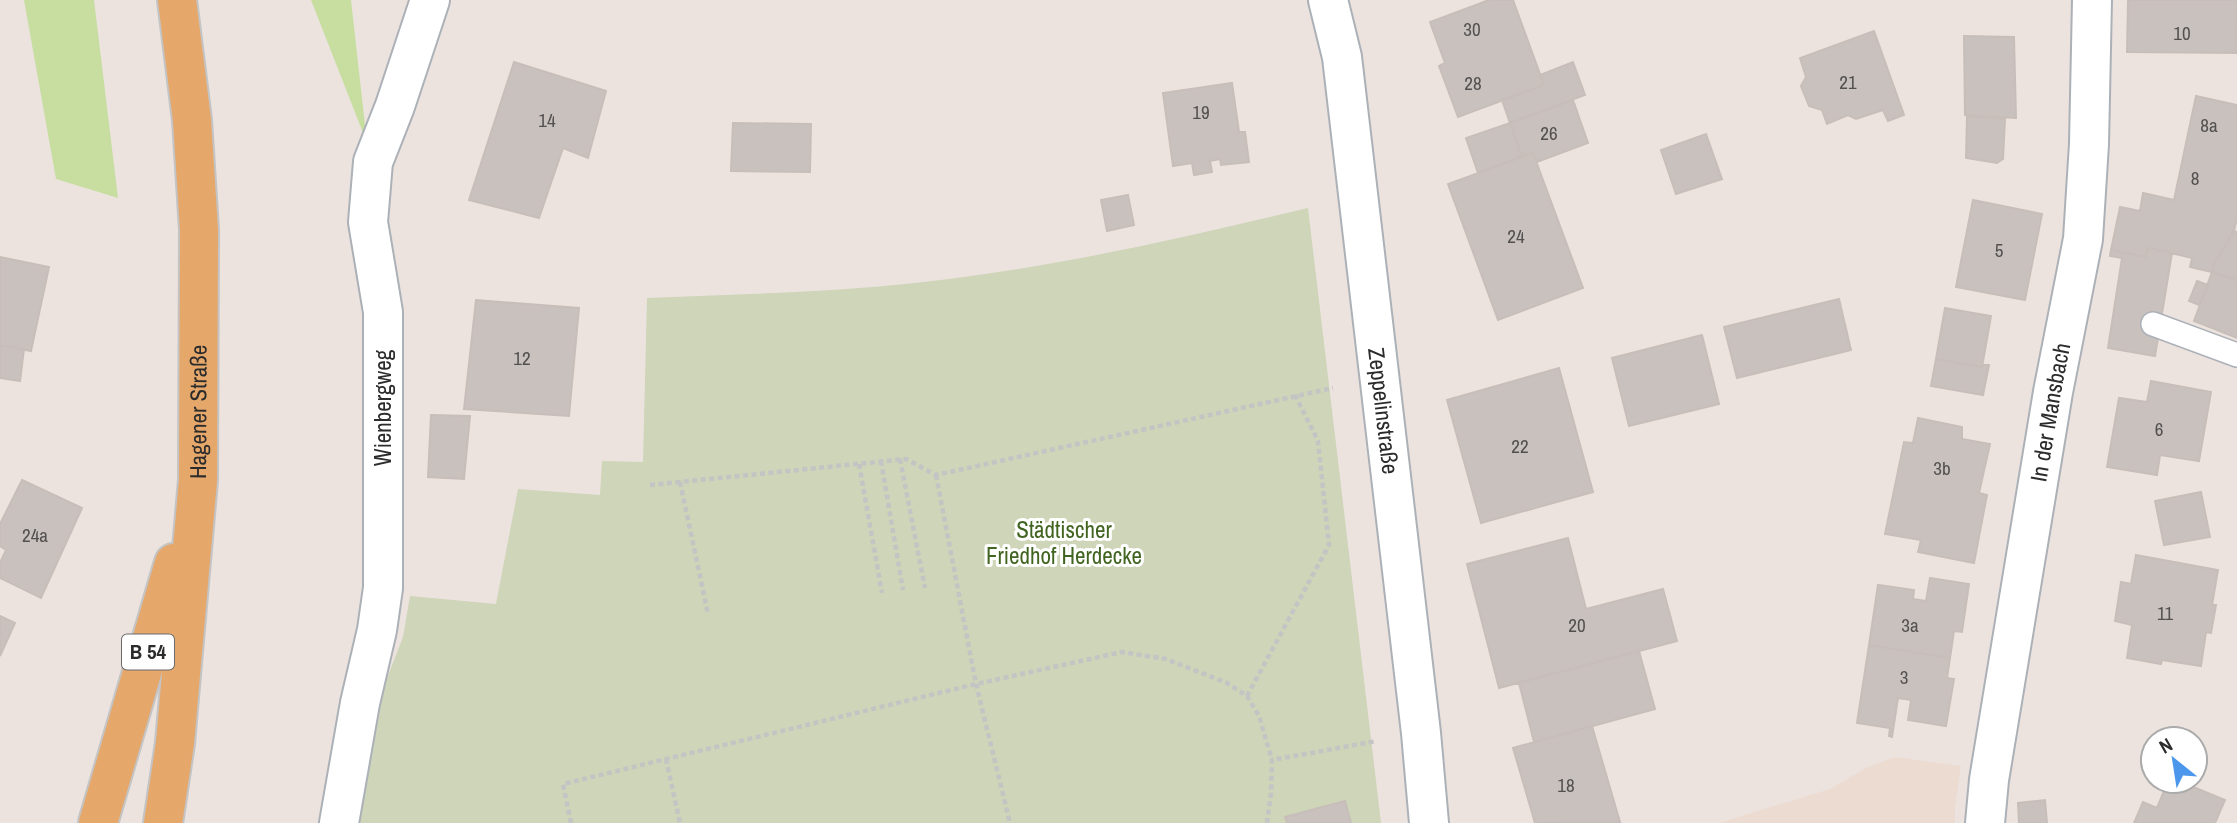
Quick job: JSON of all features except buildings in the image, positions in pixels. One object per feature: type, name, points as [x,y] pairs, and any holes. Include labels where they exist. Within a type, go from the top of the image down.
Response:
[{"type":"main road","name":"Hagener Straße","points":[[163,823],[175,743],[198,480],[199,230],[192,120],[177,0]]},
{"type":"main road","name":"B 54","points":[[98,823],[198,480]]},
{"type":"street","name":"Wienbergweg","points":[[339,823],[383,588],[383,312],[368,222],[373,162],[395,106],[430,0]]},
{"type":"street","name":"Zeppelinstraße","points":[[1328,0],[1342,57],[1429,823]]},
{"type":"street","name":"In der Mansbach","points":[[1985,823],[1989,779],[2053,392],[2083,239],[2089,144],[2092,0]]},
{"type":"lane","points":[[2153,324],[2237,355]]},
{"type":"path","points":[[650,485],[900,459],[906,459],[936,475],[1378,379]]},
{"type":"path","points":[[1247,696],[1329,545],[1318,441],[1295,395]]},
{"type":"path","points":[[900,459],[925,588]]},
{"type":"path","points":[[881,461],[903,590]]},
{"type":"path","points":[[859,464],[882,593]]},
{"type":"path","points":[[936,475],[976,684],[1010,823]]},
{"type":"path","points":[[680,482],[708,614]]},
{"type":"path","points":[[571,823],[563,784],[976,684],[1122,652],[1166,659],[1227,683],[1247,696],[1259,716],[1272,760],[1272,793],[1267,823]]},
{"type":"path","points":[[1272,760],[1420,733]]},
{"type":"path","points":[[666,759],[680,823]]},
{"type":"shaded area","points":[[1895,757],[1961,766],[1955,823],[1719,823],[1830,789],[1866,768]]},
{"type":"green space","points":[[24,0],[94,0],[118,198],[56,179]]},
{"type":"green space","points":[[311,0],[351,0],[367,143]]},
{"type":"green space","name":"Städtischer Friedhof Herdecke","points":[[1308,208],[1381,823],[355,823],[377,704],[403,637],[410,596],[496,604],[518,489],[600,495],[602,461],[643,462],[647,298],[836,290],[994,273],[1174,239]]}]
